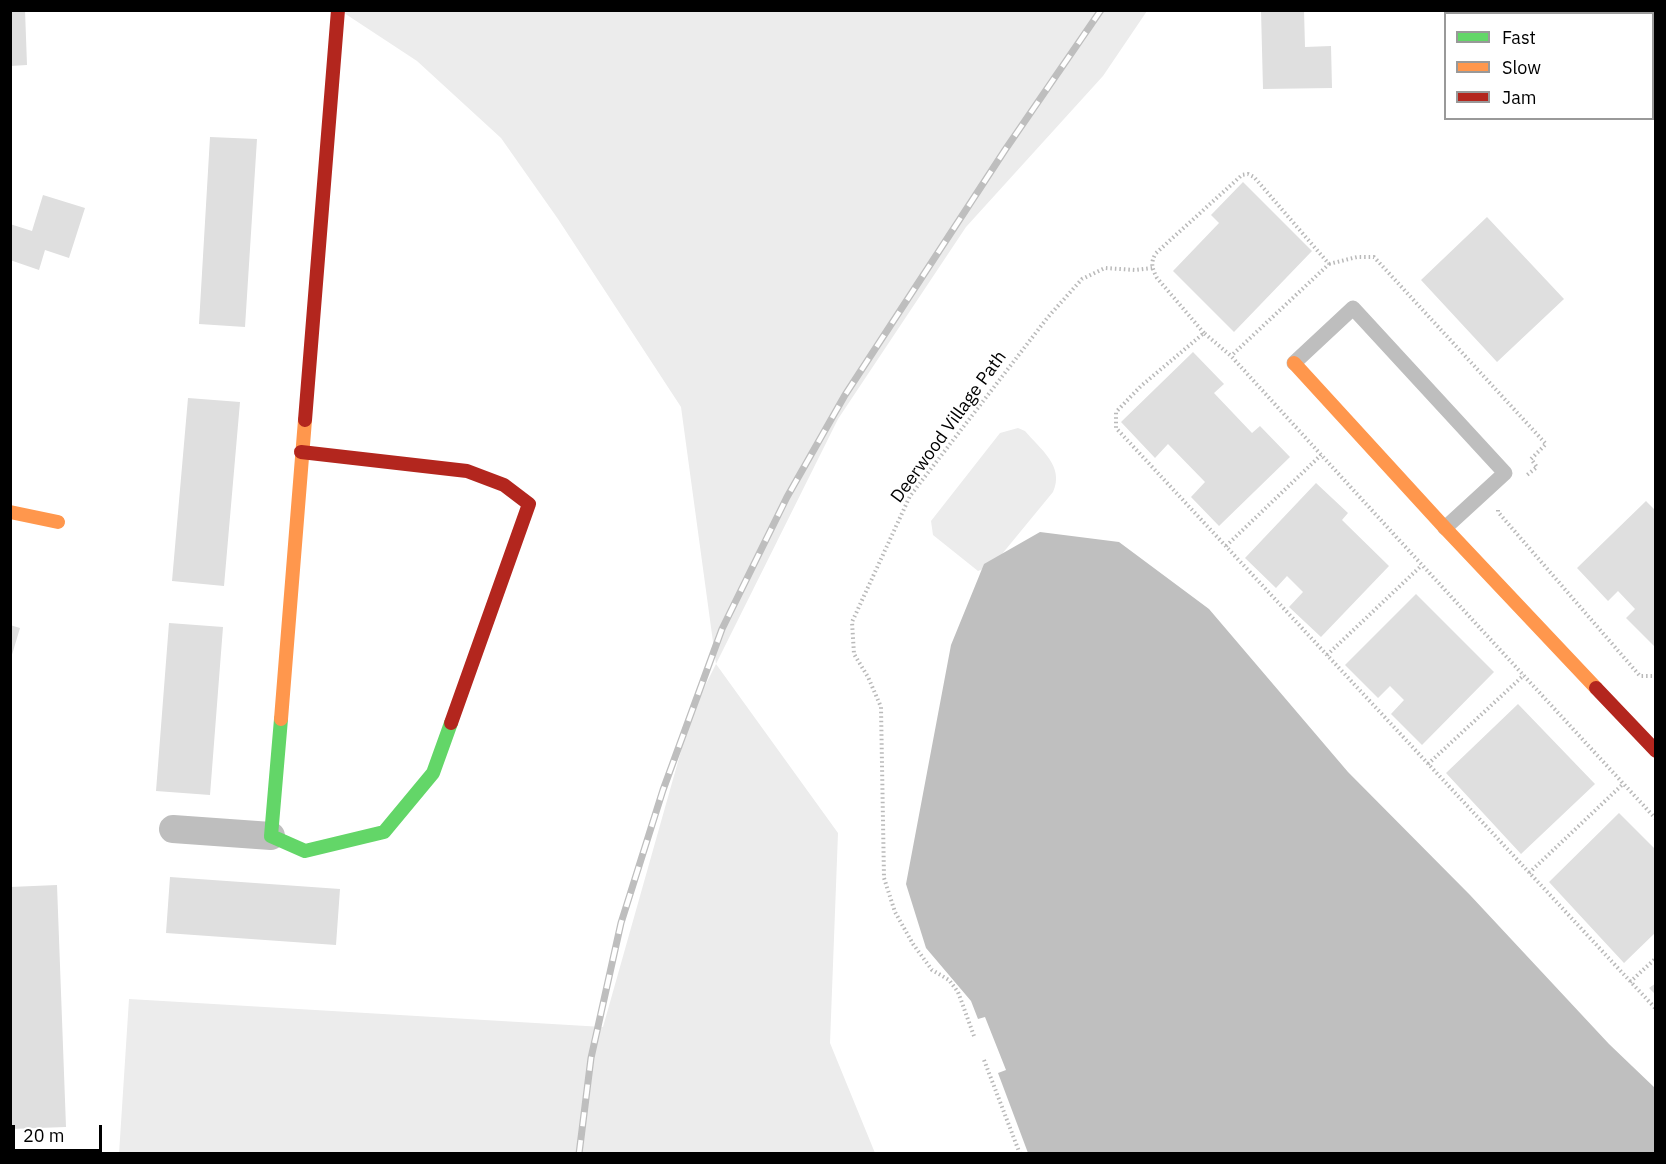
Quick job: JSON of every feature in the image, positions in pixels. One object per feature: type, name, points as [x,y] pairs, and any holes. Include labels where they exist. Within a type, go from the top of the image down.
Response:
[{"type":"street","points":[[271,836],[338,10]]},
{"type":"street","points":[[1294,363],[1445,528],[1655,750]]},
{"type":"street","points":[[173,829],[271,836],[305,851],[384,832],[433,773],[529,504],[504,485],[467,471],[301,452]]},
{"type":"street","points":[[10,512],[58,522]]},
{"type":"lane","points":[[1294,363],[1353,308],[1465,429],[1504,473],[1445,528]]},
{"type":"path","points":[[1231,356],[1329,264],[1254,177],[1248,174],[1242,175],[1156,253],[1152,268],[1157,278],[1204,333],[1231,356],[1656,819]]},
{"type":"path","name":"Deerwood Village Path","points":[[974,1036],[958,992],[949,980],[932,970],[913,944],[895,912],[884,878],[881,707],[868,677],[854,654],[852,622],[910,496],[1048,317],[1082,279],[1105,268],[1135,270],[1152,268]]},
{"type":"path","points":[[1204,333],[1142,386],[1116,412],[1116,428],[1656,1009]]},
{"type":"path","points":[[1226,546],[1321,455]]},
{"type":"path","points":[[1327,655],[1422,566]]},
{"type":"path","points":[[1428,764],[1524,675]]},
{"type":"path","points":[[1529,873],[1623,784]]},
{"type":"path","points":[[1630,982],[1656,958]]},
{"type":"path","points":[[984,1060],[1020,1154]]},
{"type":"shaded area","points":[[341,11],[1147,11],[1103,76],[966,227],[838,419],[716,664],[681,407],[558,219],[501,138],[417,61]]},
{"type":"shaded area","points":[[1018,428],[1025,431],[1049,458],[1056,474],[1056,483],[1053,492],[993,565],[978,571],[933,535],[931,521],[1000,433]]},
{"type":"shaded area","points":[[1040,532],[1119,542],[1209,609],[1348,772],[1470,895],[1609,1044],[1655,1088],[1655,1153],[1028,1153],[998,1073],[1006,1070],[985,1017],[978,1019],[971,1001],[926,948],[906,884],[951,645],[984,564]]},
{"type":"shaded area","points":[[716,664],[838,833],[830,1043],[875,1153],[119,1154],[129,999],[603,1027],[692,712]]},
{"type":"building","points":[[10,10],[25,10],[27,65],[10,66]]},
{"type":"building","points":[[1261,10],[1304,10],[1305,47],[1331,46],[1332,88],[1263,89]]},
{"type":"building","points":[[210,137],[257,139],[245,327],[199,324]]},
{"type":"building","points":[[1243,182],[1312,251],[1234,332],[1173,271],[1219,223],[1211,215]]},
{"type":"building","points":[[43,195],[85,208],[69,258],[45,250],[39,270],[10,260],[10,224],[32,231]]},
{"type":"building","points":[[1487,217],[1564,299],[1497,362],[1421,280]]},
{"type":"building","points":[[1193,352],[1224,384],[1214,393],[1252,433],[1260,426],[1290,457],[1219,526],[1191,497],[1205,482],[1168,444],[1155,458],[1121,422]]},
{"type":"building","points":[[188,398],[240,402],[224,586],[172,581]]},
{"type":"building","points":[[1316,483],[1348,513],[1342,520],[1389,566],[1321,637],[1289,607],[1303,592],[1287,576],[1276,588],[1245,558]]},
{"type":"building","points":[[1646,501],[1656,511],[1656,648],[1626,618],[1635,609],[1618,591],[1608,601],[1577,568]]},
{"type":"building","points":[[1416,594],[1494,672],[1422,745],[1391,714],[1404,700],[1390,686],[1378,698],[1345,665]]},
{"type":"building","points":[[169,623],[223,627],[210,795],[156,791]]},
{"type":"building","points":[[10,625],[20,628],[11,658],[10,658]]},
{"type":"building","points":[[1518,704],[1595,784],[1521,854],[1446,773]]},
{"type":"building","points":[[1619,813],[1656,850],[1656,932],[1624,963],[1549,882]]},
{"type":"building","points":[[170,877],[340,889],[336,945],[166,933]]},
{"type":"building","points":[[57,885],[66,1127],[10,1129],[10,887]]},
{"type":"building","points":[[1656,983],[1656,995],[1649,988]]},
{"type":"building","points":[[10,1149],[33,1152],[33,1154],[10,1154]]},
{"type":"railway","points":[[579,1154],[591,1058],[621,923],[663,790],[722,629],[787,497],[845,395],[1005,150],[1101,10]]},
{"type":"traffic: fast","points":[[281,719],[271,836],[305,851],[384,832],[433,773],[451,723]]},
{"type":"traffic: slow","points":[[1294,363],[1596,688]]},
{"type":"traffic: slow","points":[[281,719],[305,420]]},
{"type":"traffic: slow","points":[[10,512],[58,522]]},
{"type":"traffic: jam","points":[[305,420],[338,10]]},
{"type":"traffic: jam","points":[[301,452],[467,471],[504,485],[529,504],[451,723]]},
{"type":"traffic: jam","points":[[1596,688],[1656,751]]}]
